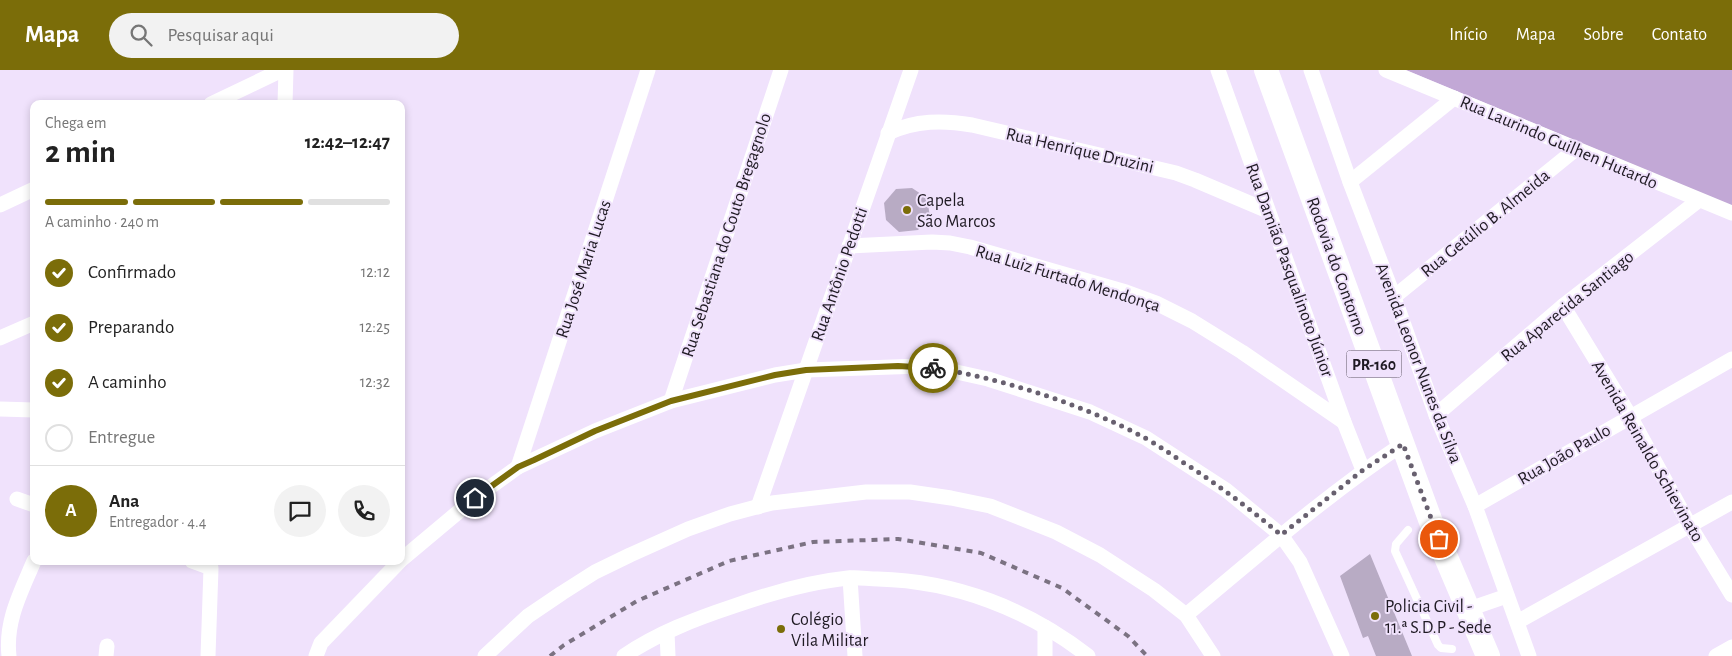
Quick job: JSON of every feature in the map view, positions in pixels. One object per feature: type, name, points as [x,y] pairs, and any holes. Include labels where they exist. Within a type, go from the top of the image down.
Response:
[{"type":"main road","name":"Rodovia do Contorno","points":[[1266,70],[1431,522],[1488,656]]},
{"type":"street","points":[[220,100],[284,70],[285,100]]},
{"type":"street","name":"Rua José Maria Lucas","points":[[518,467],[648,70]]},
{"type":"street","name":"Rua Sebastiana do Couto Bregagnolo","points":[[671,401],[781,70]]},
{"type":"street","name":"Rua Antônio Pedotti","points":[[758,506],[911,70]]},
{"type":"street","name":"Rua Damião Pasqualinoto Júnior","points":[[1218,70],[1344,422],[1363,470]]},
{"type":"street","name":"Avenida Leonor Nunes da Silva","points":[[1311,70],[1436,415],[1475,506],[1529,656]]},
{"type":"street","name":"Rua Laurindo Guilhen Hutardo","points":[[1386,70],[1732,213]]},
{"type":"street","points":[[1350,182],[1454,98]]},
{"type":"street","name":"Rua Henrique Druzini","points":[[888,133],[902,126],[934,121],[951,121],[972,125],[1176,174],[1195,180],[1268,211]]},
{"type":"street","name":"Rua Getúlio B. Almeida","points":[[1394,297],[1576,149]]},
{"type":"street","points":[[0,205],[30,191]]},
{"type":"street","name":"Rua Aparecida Santiago","points":[[1436,415],[1563,306],[1699,200]]},
{"type":"street","name":"Rua Luiz Furtado Mendonça","points":[[849,246],[950,243],[970,247],[1141,297],[1201,326],[1344,422]]},
{"type":"street","name":"Avenida Reinaldo Schievinato","points":[[1563,306],[1630,416],[1690,526],[1732,595]]},
{"type":"street","points":[[0,338],[30,325]]},
{"type":"street","name":"Rua João Paulo","points":[[1475,506],[1732,359]]},
{"type":"street","points":[[405,557],[475,498],[518,467],[595,431],[671,401],[766,377],[806,370],[898,366],[936,368],[988,379],[1090,412],[1154,444],[1226,490],[1281,535],[1300,562],[1342,656]]},
{"type":"street","points":[[0,409],[30,410]]},
{"type":"street","points":[[1186,615],[1281,535],[1363,470],[1403,444]]},
{"type":"street","points":[[485,656],[528,616],[595,572],[688,529],[758,506],[866,492],[910,492],[951,498],[990,506],[1048,529],[1100,555],[1154,590],[1186,615],[1213,656]]},
{"type":"street","points":[[16,499],[30,504]]},
{"type":"street","points":[[1517,622],[1732,502]]},
{"type":"street","points":[[9,656],[9,631],[12,611],[32,565]]},
{"type":"street","points":[[203,565],[211,568],[208,656]]},
{"type":"street","points":[[316,656],[321,642],[396,565]]},
{"type":"street","points":[[850,578],[855,656]]},
{"type":"street","points":[[624,656],[691,620],[764,595],[815,583],[850,578],[904,580],[946,587],[990,600],[1030,618],[1068,640],[1088,656]]},
{"type":"street","points":[[1469,609],[1507,596]]},
{"type":"street","points":[[1045,627],[1045,656]]},
{"type":"street","points":[[667,632],[668,656]]},
{"type":"street","points":[[1716,656],[1732,647]]},
{"type":"lane","points":[[1408,530],[1396,544],[1395,551],[1438,645],[1440,648],[1452,649]]},
{"type":"shaded area","points":[[1406,70],[1732,70],[1732,206]]},
{"type":"building","name":"Capela São Marcos","points":[[912,188],[927,198],[930,217],[918,230],[899,232],[886,220],[884,203],[896,189]]},
{"type":"building","name":"Policia Civil - 11.ª S.D.P - Sede","points":[[1370,554],[1412,656],[1376,656],[1368,636],[1363,638],[1340,576]]},
{"type":"railway","points":[[550,656],[564,645],[637,601],[729,561],[813,542],[898,539],[981,553],[1062,588],[1128,636],[1147,656]]},
{"type":"way so far","points":[[933,368],[988,379],[1038,394],[1090,412],[1146,438],[1226,490],[1281,535],[1363,470],[1403,444],[1439,539]]},
{"type":"place","name":"Capela São Marcos","points":[[907,210]]},
{"type":"place","name":"Policia Civil - 11.ª S.D.P - Sede","points":[[1375,616]]},
{"type":"place","name":"Colégio Vila Militar","points":[[781,629]]},
{"type":"route","points":[[475,498],[518,467],[595,431],[671,401],[775,375],[806,370],[898,366],[933,368]]}]
